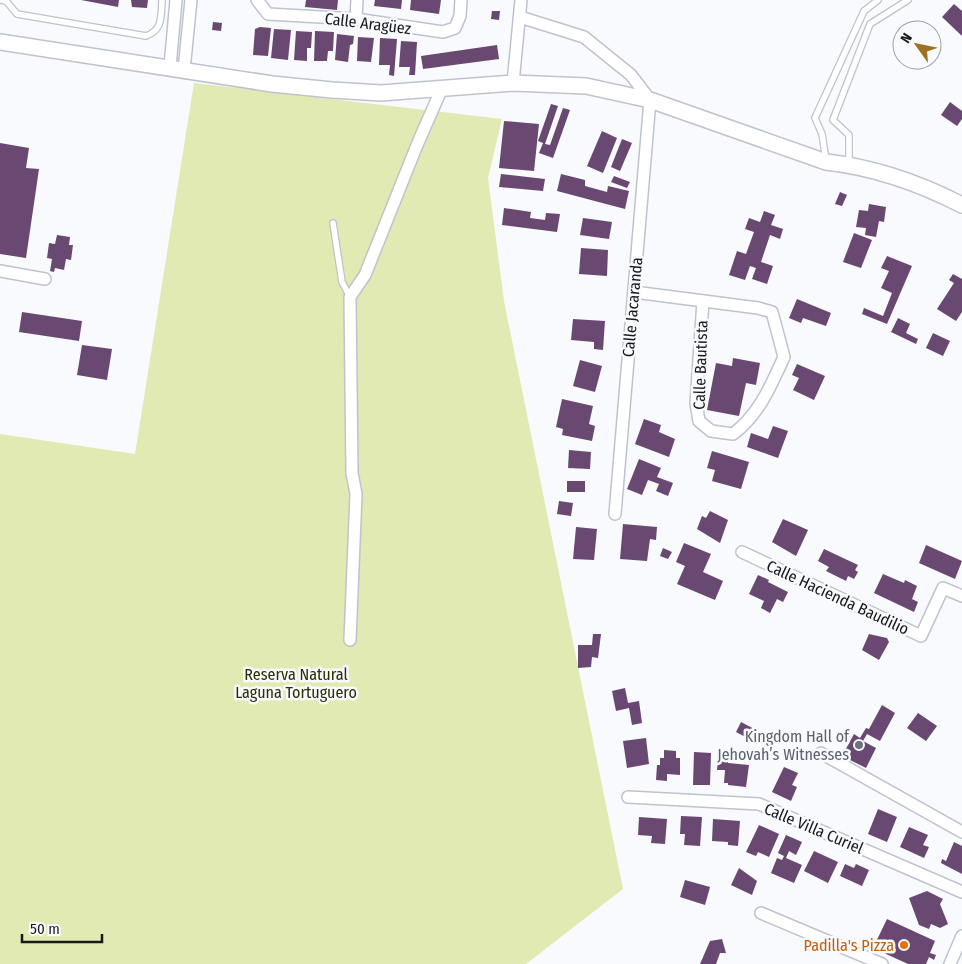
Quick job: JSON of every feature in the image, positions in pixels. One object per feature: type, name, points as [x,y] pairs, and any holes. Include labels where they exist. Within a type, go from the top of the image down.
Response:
[{"type":"street","points":[[176,0],[177,68]]},
{"type":"street","points":[[177,68],[190,0]]},
{"type":"street","name":"Calle Aragüez","points":[[257,0],[268,14],[356,19],[442,32],[455,28],[460,16],[462,0]]},
{"type":"street","points":[[356,19],[357,0]]},
{"type":"street","points":[[513,83],[522,0]]},
{"type":"street","points":[[520,18],[584,37],[631,75],[650,100]]},
{"type":"street","points":[[2,41],[272,84],[332,90],[381,93],[513,83],[586,86],[650,100],[826,162],[849,164],[938,192],[962,205]]},
{"type":"street","points":[[350,640],[356,494],[352,473],[350,297],[365,275],[442,88]]},
{"type":"street","name":"Calle Jacaranda","points":[[615,514],[650,100]]},
{"type":"street","points":[[0,271],[45,279]]},
{"type":"street","name":"Calle Bautista","points":[[634,292],[703,301],[772,312],[784,357],[766,397],[745,425],[733,434],[712,431],[698,421],[696,403],[703,301]]},
{"type":"street","name":"Calle Hacienda Baudilio","points":[[742,552],[921,636],[943,588],[962,596]]},
{"type":"street","points":[[821,753],[962,832]]},
{"type":"street","name":"Calle Villa Curiel","points":[[628,797],[759,804],[962,892]]},
{"type":"street","points":[[761,913],[882,964]]},
{"type":"street","points":[[950,964],[962,936]]},
{"type":"lane","points":[[1,0],[6,1],[17,14],[146,36],[155,33],[159,28],[162,0]]},
{"type":"lane","points":[[826,162],[822,134],[815,118],[864,11],[878,0]]},
{"type":"lane","points":[[849,164],[849,135],[833,120],[870,24],[908,0]]},
{"type":"lane","points":[[332,223],[342,282],[350,297]]},
{"type":"green space","name":"Reserva Natural Laguna Tortuguero","points":[[194,83],[502,119],[488,178],[504,301],[623,889],[526,964],[0,964],[0,434],[135,454]]},
{"type":"building","points":[[81,0],[119,0],[118,7]]},
{"type":"building","points":[[131,0],[148,0],[147,8],[132,7]]},
{"type":"building","points":[[306,0],[338,0],[337,10],[305,7]]},
{"type":"building","points":[[375,0],[402,0],[401,9],[374,6]]},
{"type":"building","points":[[411,0],[441,0],[439,14],[410,10]]},
{"type":"building","points":[[954,4],[962,11],[962,36],[942,17]]},
{"type":"building","points":[[492,11],[500,11],[499,20],[491,19]]},
{"type":"building","points":[[213,22],[222,23],[221,31],[212,30]]},
{"type":"building","points":[[260,27],[271,28],[268,56],[253,55],[255,29]]},
{"type":"building","points":[[274,29],[291,30],[288,60],[271,58]]},
{"type":"building","points":[[296,31],[312,32],[311,48],[307,48],[307,61],[294,60]]},
{"type":"building","points":[[315,31],[334,32],[333,51],[328,51],[327,61],[314,61]]},
{"type":"building","points":[[337,34],[354,36],[353,44],[350,45],[348,62],[335,60]]},
{"type":"building","points":[[358,37],[374,38],[371,62],[357,61]]},
{"type":"building","points":[[380,38],[397,39],[394,76],[389,75],[390,65],[379,65]]},
{"type":"building","points":[[401,41],[417,42],[415,75],[409,75],[410,67],[399,67]]},
{"type":"building","points":[[497,45],[499,59],[423,69],[421,56]]},
{"type":"building","points":[[950,102],[962,111],[962,119],[957,126],[941,115]]},
{"type":"building","points":[[551,104],[558,106],[545,144],[550,145],[563,108],[570,110],[553,158],[539,153],[543,143],[538,141]]},
{"type":"building","points":[[504,121],[539,124],[534,171],[499,168]]},
{"type":"building","points":[[602,131],[617,138],[603,173],[587,166]]},
{"type":"building","points":[[622,139],[632,143],[620,171],[611,167]]},
{"type":"building","points":[[0,143],[29,148],[26,168],[39,169],[26,258],[0,254]]},
{"type":"building","points":[[501,174],[545,179],[543,191],[499,187]]},
{"type":"building","points":[[561,174],[585,180],[585,186],[607,192],[608,186],[629,191],[625,209],[557,191]]},
{"type":"building","points":[[614,176],[630,182],[627,188],[611,182]]},
{"type":"building","points":[[840,192],[847,195],[842,206],[835,204]]},
{"type":"building","points":[[869,204],[886,207],[884,222],[879,221],[876,237],[865,235],[866,228],[856,227],[859,210],[868,211]]},
{"type":"building","points":[[504,208],[531,212],[530,218],[545,220],[546,213],[560,214],[557,232],[502,225]]},
{"type":"building","points":[[764,211],[775,215],[771,225],[783,229],[780,239],[770,235],[761,262],[773,266],[767,284],[752,279],[756,268],[750,266],[745,280],[729,275],[737,251],[746,254],[754,232],[745,229],[749,218],[760,222]]},
{"type":"building","points":[[583,218],[612,222],[609,239],[580,235]]},
{"type":"building","points":[[854,233],[872,240],[861,268],[843,262]]},
{"type":"building","points":[[57,235],[70,237],[69,245],[73,245],[71,260],[66,259],[64,270],[55,268],[54,272],[50,271],[52,259],[47,258],[49,243],[55,244]]},
{"type":"building","points":[[581,248],[608,250],[607,276],[579,274]]},
{"type":"building","points":[[887,256],[912,266],[887,324],[862,314],[864,308],[883,316],[892,293],[881,288],[889,271],[881,268]]},
{"type":"building","points":[[953,274],[962,279],[962,312],[956,321],[937,309],[954,283],[949,280]]},
{"type":"building","points":[[797,299],[831,313],[826,326],[803,318],[801,323],[789,318]]},
{"type":"building","points":[[22,312],[82,321],[79,341],[19,332]]},
{"type":"building","points":[[898,318],[910,324],[906,333],[918,339],[916,344],[891,332]]},
{"type":"building","points":[[573,319],[605,321],[603,350],[594,349],[594,342],[571,340]]},
{"type":"building","points":[[933,333],[950,341],[943,356],[926,348]]},
{"type":"building","points":[[82,345],[112,349],[107,380],[77,375]]},
{"type":"building","points":[[733,358],[760,363],[756,385],[746,383],[739,416],[707,410],[716,363],[732,366]]},
{"type":"building","points":[[580,360],[602,366],[595,392],[573,386]]},
{"type":"building","points":[[797,364],[825,376],[814,400],[793,390],[799,378],[792,375]]},
{"type":"building","points":[[562,399],[593,406],[589,424],[595,426],[592,441],[562,435],[563,429],[556,427]]},
{"type":"building","points":[[644,419],[661,425],[659,432],[675,439],[669,457],[635,444]]},
{"type":"building","points":[[773,426],[788,431],[778,458],[747,447],[751,433],[768,439]]},
{"type":"building","points":[[569,450],[591,452],[590,469],[568,468]]},
{"type":"building","points":[[712,451],[749,462],[741,489],[712,481],[715,470],[707,468]]},
{"type":"building","points":[[639,459],[661,468],[657,477],[673,483],[668,496],[656,491],[659,484],[648,480],[642,495],[627,489]]},
{"type":"building","points":[[567,481],[585,481],[585,492],[567,492]]},
{"type":"building","points":[[559,501],[573,503],[571,516],[557,514]]},
{"type":"building","points":[[710,511],[728,520],[720,543],[697,529],[702,516],[706,518]]},
{"type":"building","points":[[783,519],[808,530],[796,556],[772,542]]},
{"type":"building","points":[[623,524],[657,527],[656,540],[650,539],[647,561],[620,559]]},
{"type":"building","points":[[576,527],[597,529],[594,560],[573,559]]},
{"type":"building","points":[[684,543],[711,554],[703,572],[723,581],[715,600],[677,584],[685,566],[676,562]]},
{"type":"building","points":[[926,545],[962,561],[955,579],[919,563]]},
{"type":"building","points":[[663,548],[672,552],[668,559],[660,556]]},
{"type":"building","points":[[824,549],[858,565],[855,570],[858,572],[854,579],[848,576],[846,581],[826,571],[829,567],[818,561]]},
{"type":"building","points":[[883,574],[904,583],[905,580],[917,586],[912,599],[918,602],[914,612],[874,593]]},
{"type":"building","points":[[758,575],[788,592],[783,602],[777,599],[770,613],[761,608],[764,601],[749,594]]},
{"type":"building","points":[[593,634],[601,634],[598,658],[592,657],[591,667],[578,668],[578,645],[592,645]]},
{"type":"building","points":[[869,634],[887,638],[889,642],[879,660],[862,650]]},
{"type":"building","points":[[625,688],[628,703],[639,701],[642,723],[632,725],[629,708],[616,711],[612,691]]},
{"type":"building","points":[[882,705],[895,713],[880,741],[867,734],[863,741],[876,748],[866,768],[842,756],[854,734],[860,738],[866,728],[869,729]]},
{"type":"building","points":[[918,713],[937,726],[926,741],[907,728]]},
{"type":"building","points":[[741,722],[758,731],[753,741],[736,732]]},
{"type":"building","points":[[646,738],[649,764],[627,768],[623,741]]},
{"type":"building","points":[[664,750],[676,751],[676,758],[680,758],[680,775],[667,774],[667,781],[656,780],[657,765],[660,765],[660,758],[664,758]]},
{"type":"building","points":[[719,751],[729,752],[728,763],[749,765],[746,787],[724,783],[725,770],[717,770]]},
{"type":"building","points":[[694,752],[711,753],[710,785],[693,785]]},
{"type":"building","points":[[784,767],[798,773],[792,785],[797,787],[791,801],[772,792]]},
{"type":"building","points":[[878,809],[897,817],[887,842],[868,834]]},
{"type":"building","points":[[681,816],[702,817],[700,846],[684,845],[685,834],[680,834]]},
{"type":"building","points":[[639,817],[667,819],[665,844],[651,843],[652,836],[638,835]]},
{"type":"building","points":[[713,819],[740,821],[738,846],[728,845],[728,842],[712,841]]},
{"type":"building","points":[[759,825],[779,834],[769,857],[758,852],[756,856],[746,852]]},
{"type":"building","points":[[909,827],[928,835],[923,845],[929,847],[924,858],[900,847]]},
{"type":"building","points":[[786,835],[802,842],[796,855],[789,851],[786,858],[802,865],[794,883],[771,873],[777,858],[782,860],[784,856],[778,853]]},
{"type":"building","points":[[954,842],[962,846],[962,874],[941,863],[942,859],[946,861]]},
{"type":"building","points":[[814,851],[838,862],[828,883],[804,871]]},
{"type":"building","points":[[845,864],[854,868],[856,864],[869,870],[862,886],[840,876]]},
{"type":"building","points":[[739,868],[757,881],[752,895],[731,885]]},
{"type":"building","points":[[685,880],[710,887],[705,905],[680,897]]},
{"type":"building","points":[[927,891],[943,899],[940,904],[948,924],[940,928],[931,924],[929,929],[919,925],[909,898]]},
{"type":"building","name":"Padilla's Pizza","points":[[887,919],[935,941],[930,953],[936,955],[934,960],[929,957],[926,964],[908,964],[873,948]]},
{"type":"building","points":[[722,939],[726,953],[720,953],[716,964],[700,964],[710,941]]},
{"type":"place","name":"Kingdom Hall of Jehovah’s Witnesses","points":[[859,745]]},
{"type":"place","name":"Padilla's Pizza","points":[[904,945]]}]
